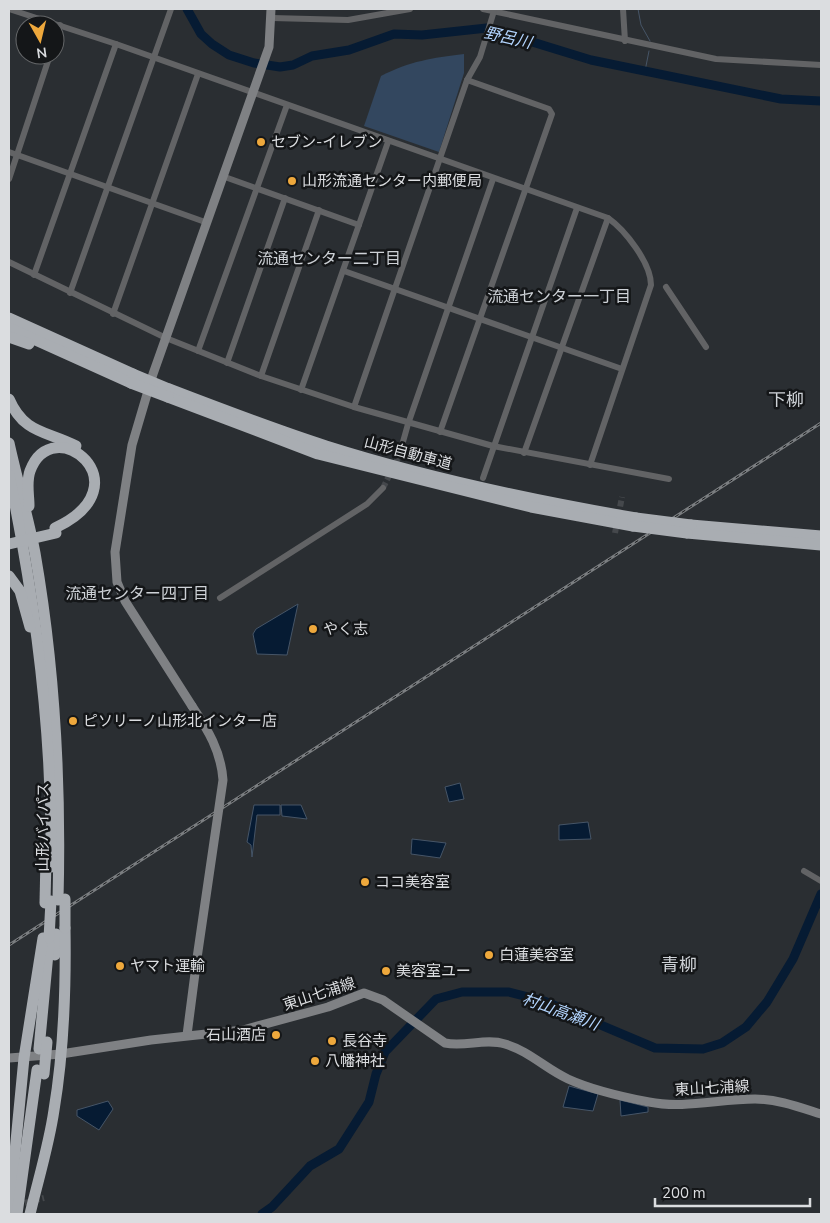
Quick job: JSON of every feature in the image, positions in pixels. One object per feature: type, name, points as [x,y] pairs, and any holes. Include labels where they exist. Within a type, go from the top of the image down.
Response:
[{"type":"highway","name":"山形自動車道","points":[[9,322],[132,378],[318,454],[531,507],[821,545]]},
{"type":"highway","points":[[9,337],[132,378]]},
{"type":"highway","points":[[9,399],[15,413],[39,433],[82,448],[95,462],[99,472],[100,493],[92,508],[75,523],[9,544]]},
{"type":"highway","name":"山形バイパス","points":[[9,443],[34,551],[44,608],[55,721],[56,820],[53,935],[24,1214]]},
{"type":"highway","points":[[9,539],[55,530],[84,509],[94,488],[91,467],[77,452],[70,449],[56,448],[43,454],[30,471],[28,482],[29,506],[43,576],[44,608]]},
{"type":"highway","name":"山形バイパス","points":[[9,475],[34,608],[56,820]]},
{"type":"highway","name":"山形自動車道","points":[[689,529],[821,536]]},
{"type":"highway","points":[[9,576],[20,591],[27,614],[50,765]]},
{"type":"highway","points":[[30,1214],[51,1126],[61,1054],[66,987],[53,935]]},
{"type":"highway","points":[[10,1214],[24,1058],[53,935]]},
{"type":"highway","name":"山形バイパス","points":[[17,1214],[40,1072]]},
{"type":"street","points":[[9,9],[28,15]]},
{"type":"street","points":[[70,293],[152,57],[171,9]]},
{"type":"street","points":[[187,1036],[196,958],[223,780],[222,763],[218,751],[192,706],[125,601],[117,582],[115,566],[119,526],[132,445],[205,222],[269,47],[272,13],[348,20],[410,9]]},
{"type":"street","points":[[483,9],[716,59],[821,65]]},
{"type":"street","points":[[623,9],[625,40]]},
{"type":"street","points":[[354,407],[441,160],[467,80],[480,57],[494,11]]},
{"type":"street","points":[[65,27],[198,74],[254,90],[287,105],[388,142],[608,218],[624,232],[649,269],[651,290],[590,465]]},
{"type":"street","points":[[34,275],[116,44]]},
{"type":"street","points":[[9,180],[47,65]]},
{"type":"street","points":[[113,314],[198,74]]},
{"type":"street","points":[[440,432],[552,114],[550,109],[467,80]]},
{"type":"street","points":[[198,351],[287,105]]},
{"type":"street","points":[[301,390],[388,142]]},
{"type":"street","points":[[9,152],[205,222]]},
{"type":"street","points":[[222,176],[360,224]]},
{"type":"street","points":[[399,456],[408,424],[493,179]]},
{"type":"street","points":[[227,363],[286,198]]},
{"type":"street","points":[[483,478],[577,208]]},
{"type":"street","points":[[261,376],[319,210]]},
{"type":"street","points":[[524,453],[608,218]]},
{"type":"street","points":[[9,262],[166,338],[301,390],[408,424],[493,446],[669,479]]},
{"type":"street","points":[[344,271],[622,369]]},
{"type":"street","points":[[666,287],[706,347]]},
{"type":"street","points":[[220,598],[367,504],[384,488]]},
{"type":"street","points":[[804,871],[821,881]]},
{"type":"street","name":"東山七浦線","points":[[9,1058],[61,1054],[260,1027],[328,1007],[364,993],[374,995],[445,1043],[455,1045],[503,1043],[521,1050],[568,1079],[650,1102],[674,1105],[768,1100],[788,1103],[821,1114]]},
{"type":"shaded area","points":[[464,54],[464,73],[439,152],[364,126],[381,76],[421,61]]},
{"type":"shaded area","points":[[298,604],[287,655],[257,654],[253,634],[256,629]]},
{"type":"shaded area","points":[[460,783],[464,799],[449,802],[445,787]]},
{"type":"shaded area","points":[[254,805],[280,805],[280,815],[257,815],[252,857],[251,845],[247,842]]},
{"type":"shaded area","points":[[281,805],[301,805],[307,819],[282,816]]},
{"type":"shaded area","points":[[588,822],[591,839],[559,840],[559,825]]},
{"type":"shaded area","points":[[412,839],[446,843],[440,858],[411,854]]},
{"type":"shaded area","points":[[569,1086],[598,1094],[593,1111],[563,1107]]},
{"type":"shaded area","points":[[620,1100],[648,1107],[648,1112],[621,1116]]},
{"type":"shaded area","points":[[108,1101],[113,1109],[99,1130],[77,1116],[77,1110]]},
{"type":"waterway","name":"野呂川","points":[[187,9],[201,34],[229,55],[254,63],[280,67],[293,65],[312,56],[349,50],[394,34],[422,35],[487,28],[591,60],[781,99],[821,101]]},
{"type":"waterway","points":[[638,9],[641,25],[650,41]]},
{"type":"waterway","points":[[645,71],[649,51]]},
{"type":"waterway","name":"村山高瀬川","points":[[262,1214],[272,1207],[310,1166],[339,1149],[369,1102],[376,1074],[385,1052],[436,999],[462,992],[509,992],[544,1001],[655,1048],[703,1049],[722,1043],[746,1027],[767,1002],[793,959],[821,894]]},
{"type":"tunnel","points":[[383,488],[399,456]]},
{"type":"tunnel","points":[[615,533],[622,497]]},
{"type":"tunnel","points":[[16,1205],[44,1198]]},
{"type":"railway","points":[[9,945],[821,423]]},
{"type":"place","name":"セブン-イレブン","points":[[261,142]]},
{"type":"place","name":"山形流通センター内郵便局","points":[[292,181]]},
{"type":"place","name":"やく志","points":[[313,629]]},
{"type":"place","name":"ピソリーノ山形北インター店","points":[[73,721]]},
{"type":"place","name":"ココ美容室","points":[[365,882]]},
{"type":"place","name":"白蓮美容室","points":[[489,955]]},
{"type":"place","name":"ヤマト運輸","points":[[120,966]]},
{"type":"place","name":"美容室ユー","points":[[386,971]]},
{"type":"place","name":"石山酒店","points":[[276,1035]]},
{"type":"place","name":"長谷寺","points":[[332,1041]]},
{"type":"place","name":"八幡神社","points":[[315,1061]]},
{"type":"district","name":"流通センター二丁目","points":[[329,258]]},
{"type":"district","name":"流通センター一丁目","points":[[559,296]]},
{"type":"district","name":"下柳","points":[[786,400]]},
{"type":"district","name":"流通センター四丁目","points":[[137,593]]},
{"type":"district","name":"青柳","points":[[679,965]]}]
